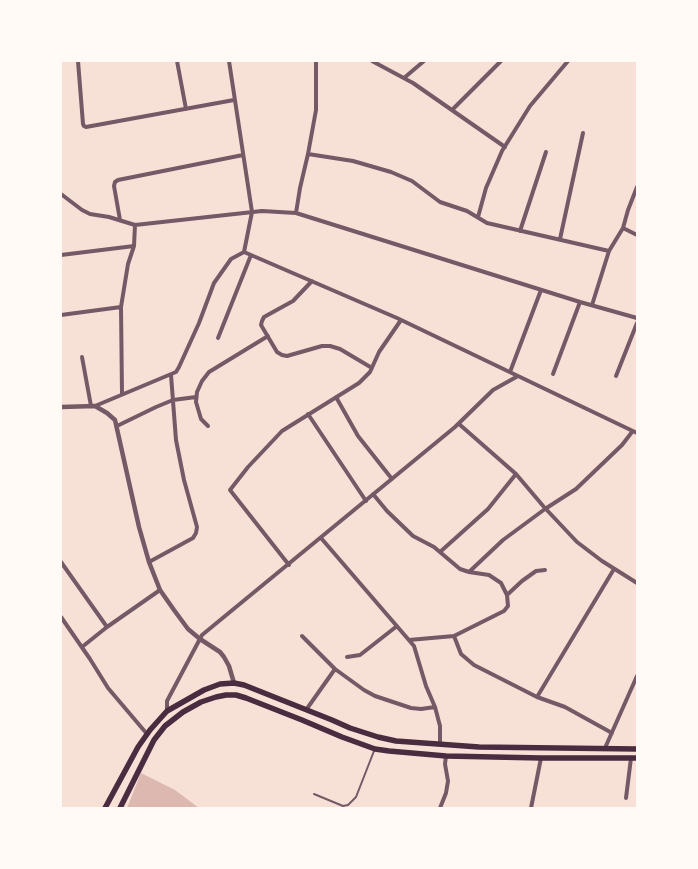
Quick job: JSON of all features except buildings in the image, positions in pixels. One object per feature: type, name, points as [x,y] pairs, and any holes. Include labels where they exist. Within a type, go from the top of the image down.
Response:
[{"type":"highway","points":[[105,808],[138,747],[167,711],[204,690],[220,684],[234,683],[244,685],[350,728],[396,741],[479,747],[637,748]]},
{"type":"highway","points":[[120,808],[154,740],[165,726],[183,712],[201,702],[216,697],[236,695],[375,749],[446,756],[634,758]]},
{"type":"street","points":[[78,61],[84,126],[86,127],[234,100]]},
{"type":"street","points":[[177,61],[186,109]]},
{"type":"street","points":[[228,61],[252,212],[244,252]]},
{"type":"street","points":[[296,213],[316,110],[316,61]]},
{"type":"street","points":[[372,61],[414,83],[505,147]]},
{"type":"street","points":[[404,78],[424,61]]},
{"type":"street","points":[[452,110],[501,61]]},
{"type":"street","points":[[478,217],[486,188],[505,147],[530,106],[568,61]]},
{"type":"street","points":[[560,239],[583,133]]},
{"type":"street","points":[[520,231],[546,152]]},
{"type":"street","points":[[308,154],[353,161],[390,172],[412,182],[440,202],[467,212],[487,223],[609,251]]},
{"type":"street","points":[[120,220],[114,186],[118,180],[243,155]]},
{"type":"street","points":[[592,305],[609,251],[622,228],[637,187]]},
{"type":"street","points":[[61,194],[90,214],[135,225],[262,211],[296,213],[637,318]]},
{"type":"street","points":[[122,394],[120,307],[128,264],[134,246],[135,225]]},
{"type":"street","points":[[622,228],[637,235]]},
{"type":"street","points":[[61,255],[134,246]]},
{"type":"street","points":[[244,252],[400,320],[635,433],[576,489],[545,508],[503,540],[469,572]]},
{"type":"street","points":[[61,407],[93,406],[176,372],[199,324],[214,283],[231,259],[244,252]]},
{"type":"street","points":[[218,338],[251,255]]},
{"type":"street","points":[[312,281],[294,301],[264,317],[262,321],[277,352],[287,356],[322,346],[330,346],[340,349],[372,368]]},
{"type":"street","points":[[510,372],[541,290]]},
{"type":"street","points":[[553,374],[580,302]]},
{"type":"street","points":[[61,315],[120,307]]},
{"type":"street","points":[[288,565],[230,490],[248,466],[282,431],[359,383],[370,372],[400,320]]},
{"type":"street","points":[[616,376],[637,323]]},
{"type":"street","points":[[208,426],[201,419],[196,402],[197,392],[202,381],[209,372],[268,336]]},
{"type":"street","points":[[82,357],[93,406],[112,416],[115,420],[139,527],[149,562],[160,590],[188,628],[224,657],[234,683]]},
{"type":"street","points":[[149,562],[192,538],[196,533],[197,527],[184,480],[176,440],[171,375]]},
{"type":"street","points":[[167,711],[167,702],[202,635],[459,424],[493,390],[518,376]]},
{"type":"street","points":[[117,426],[173,400],[196,397]]},
{"type":"street","points":[[336,397],[358,436],[392,479]]},
{"type":"street","points":[[308,414],[366,501]]},
{"type":"street","points":[[459,424],[516,474],[577,542],[602,561],[637,583]]},
{"type":"street","points":[[440,552],[488,509],[516,474]]},
{"type":"street","points":[[373,494],[387,511],[413,536],[434,547],[460,569],[489,574],[501,584],[507,595],[508,606],[504,611],[454,636],[409,640]]},
{"type":"street","points":[[321,538],[414,646],[426,686],[435,707],[440,726],[440,744]]},
{"type":"street","points":[[61,562],[107,627]]},
{"type":"street","points":[[537,697],[614,569]]},
{"type":"street","points":[[507,595],[522,581],[536,572],[545,570]]},
{"type":"street","points":[[82,647],[160,590]]},
{"type":"street","points":[[61,617],[108,688],[147,734]]},
{"type":"street","points":[[347,657],[360,655],[397,626]]},
{"type":"street","points":[[302,636],[335,669],[375,696],[411,708],[435,707]]},
{"type":"street","points":[[454,636],[461,654],[474,665],[537,697],[565,707],[612,733]]},
{"type":"street","points":[[306,710],[335,669]]},
{"type":"street","points":[[605,748],[637,676]]},
{"type":"street","points":[[440,808],[448,781],[445,764],[446,756]]},
{"type":"street","points":[[532,808],[541,758]]},
{"type":"street","points":[[626,798],[634,758]]},
{"type":"lane","points":[[314,794],[343,806],[353,802],[375,749]]},
{"type":"shaded area","points":[[141,773],[175,790],[199,808],[127,808]]}]
